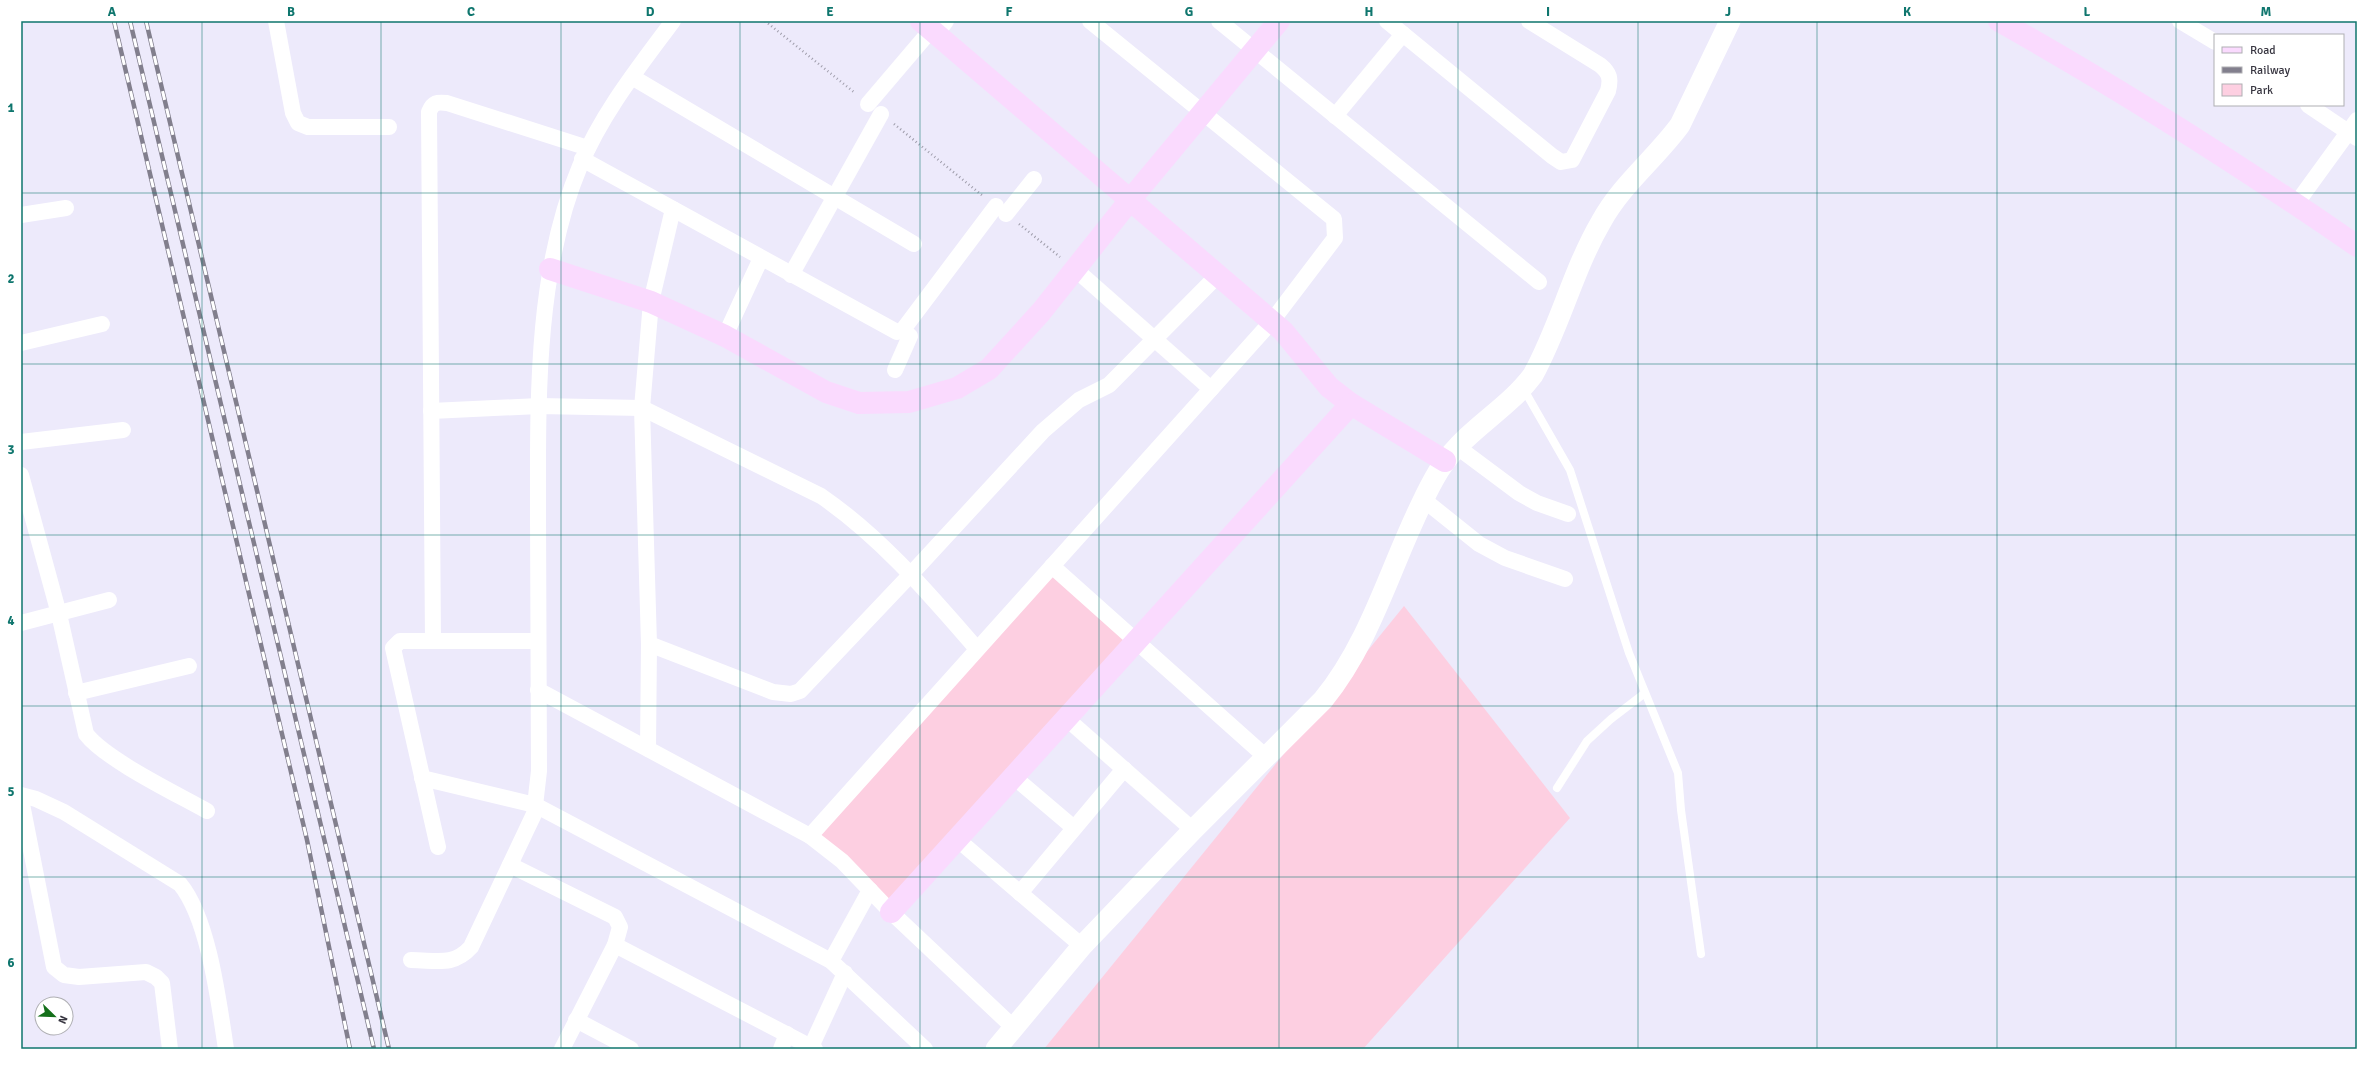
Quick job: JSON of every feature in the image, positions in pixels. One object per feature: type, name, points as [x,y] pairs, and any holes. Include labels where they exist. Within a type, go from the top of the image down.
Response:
[{"type":"main road","points":[[550,269],[651,302],[725,336],[826,392],[859,403],[909,402],[957,388],[989,369],[1041,312],[1130,200],[1279,21]]},
{"type":"main road","points":[[1999,21],[2102,79],[2296,204],[2357,246]]},
{"type":"main road","points":[[934,26],[1130,200],[1272,321],[1294,342],[1318,376],[1351,404],[1450,453]]},
{"type":"main road","points":[[891,912],[1351,404]]},
{"type":"street","points":[[276,21],[293,113],[298,123],[308,127],[389,127]]},
{"type":"street","points":[[411,960],[455,960],[462,957],[471,947],[534,814],[538,771],[539,406],[550,269],[562,214],[585,154],[601,123],[632,77],[673,21]]},
{"type":"street","points":[[810,836],[1272,321],[1335,238],[1334,219],[1090,21]]},
{"type":"street","points":[[1219,21],[1539,282]]},
{"type":"street","points":[[1387,21],[1552,156],[1561,162],[1572,160],[1608,91],[1611,80],[1608,72],[1600,65],[1550,36],[1529,21]]},
{"type":"street","points":[[996,1049],[1082,946],[1193,830],[1323,700],[1343,673],[1361,641],[1424,500],[1450,453],[1523,388],[1542,358],[1600,222],[1622,190],[1680,125],[1730,21]]},
{"type":"street","points":[[2180,21],[2214,41]]},
{"type":"street","points":[[868,104],[934,26]]},
{"type":"street","points":[[1335,116],[1402,34]]},
{"type":"street","points":[[632,77],[914,244]]},
{"type":"street","points":[[433,641],[429,112],[432,105],[437,102],[447,103],[585,154],[673,209],[791,275],[890,330],[902,331],[910,336],[895,370]]},
{"type":"street","points":[[2296,204],[2354,131],[2310,106]]},
{"type":"street","points":[[791,275],[881,114]]},
{"type":"street","points":[[902,331],[1001,210],[1034,180]]},
{"type":"street","points":[[21,215],[66,208]]},
{"type":"street","points":[[648,749],[649,644],[642,408],[651,302],[673,209]]},
{"type":"street","points":[[725,336],[761,258]]},
{"type":"street","points":[[1075,269],[1211,389]]},
{"type":"street","points":[[649,644],[773,692],[791,694],[800,691],[912,573],[1043,431],[1079,400],[1109,385],[1155,340],[1218,274]]},
{"type":"street","points":[[21,343],[102,324]]},
{"type":"street","points":[[431,412],[539,406],[642,408],[821,496],[842,510],[912,573],[977,649]]},
{"type":"street","points":[[21,442],[123,430]]},
{"type":"street","points":[[1450,453],[1537,503],[1568,514]]},
{"type":"street","points":[[22,481],[60,614],[86,734],[93,743],[146,777],[207,812]]},
{"type":"street","points":[[1424,500],[1479,544],[1505,558],[1565,579]]},
{"type":"street","points":[[1052,566],[1266,758]]},
{"type":"street","points":[[21,623],[109,600]]},
{"type":"street","points":[[438,847],[393,648],[400,640],[538,641]]},
{"type":"street","points":[[76,692],[189,666]]},
{"type":"street","points":[[538,690],[810,836],[842,861],[891,912],[1014,1028]]},
{"type":"street","points":[[1066,718],[1193,830]]},
{"type":"street","points":[[1020,893],[1124,769]]},
{"type":"street","points":[[1014,776],[1074,828]]},
{"type":"street","points":[[422,778],[535,805],[831,961],[925,1049]]},
{"type":"street","points":[[21,795],[36,799],[64,812],[180,884],[185,890],[192,902],[215,978],[226,1049]]},
{"type":"street","points":[[21,799],[54,967],[64,975],[79,977],[146,972],[156,976],[162,983],[170,1049]]},
{"type":"street","points":[[957,839],[1082,946]]},
{"type":"street","points":[[510,865],[615,917],[620,927],[614,945],[562,1049]]},
{"type":"street","points":[[831,961],[870,890]]},
{"type":"street","points":[[614,945],[813,1048],[845,973]]},
{"type":"street","points":[[576,1020],[631,1049]]},
{"type":"street","points":[[780,1049],[787,1034]]},
{"type":"lane","points":[[1523,388],[1570,470],[1629,653],[1678,773],[1681,810],[1701,954]]},
{"type":"lane","points":[[1557,788],[1587,742],[1611,719],[1645,693]]},
{"type":"path","points":[[765,21],[868,104]]},
{"type":"path","points":[[881,114],[1075,269]]},
{"type":"green space","points":[[1052,566],[1136,641],[891,912],[810,836]]},
{"type":"green space","points":[[1404,606],[1570,818],[1363,1049],[1044,1049]]},
{"type":"railway","points":[[114,21],[307,840],[350,1049]]},
{"type":"railway","points":[[130,21],[374,1049]]},
{"type":"railway","points":[[146,21],[389,1049]]}]
